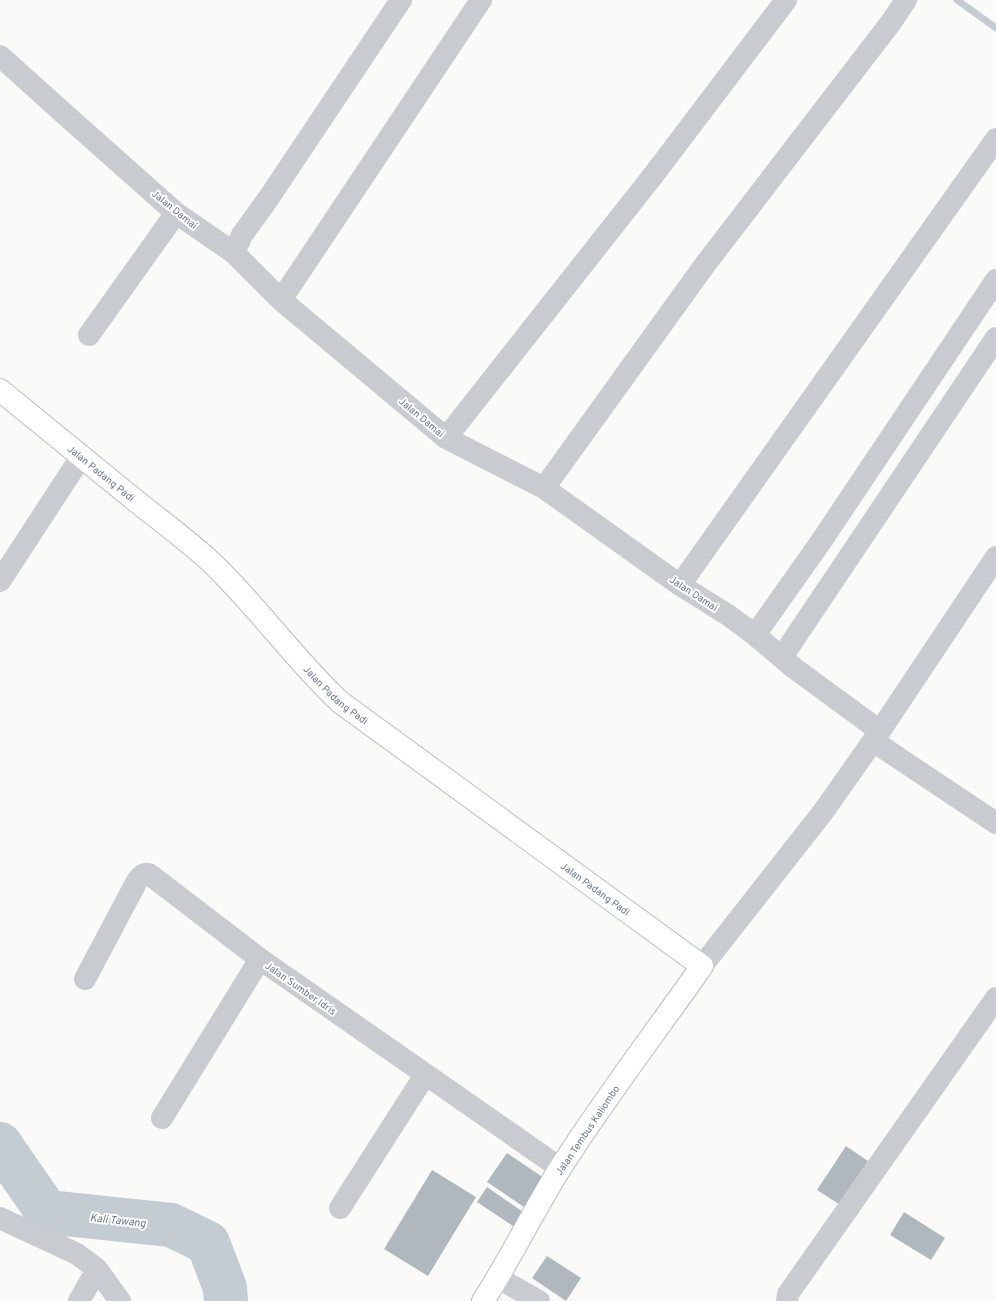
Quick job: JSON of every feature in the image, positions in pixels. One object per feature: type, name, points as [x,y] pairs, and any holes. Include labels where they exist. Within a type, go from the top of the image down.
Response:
[{"type":"main road","name":"Jalan Padang Padi","points":[[0,390],[212,563],[244,595],[306,669],[340,702],[702,966]]},
{"type":"main road","name":"Jalan Tembus Kaliombo","points":[[483,1301],[498,1278],[560,1168],[702,966]]},
{"type":"street","points":[[234,253],[242,235],[401,0]]},
{"type":"street","points":[[282,300],[481,0]]},
{"type":"street","points":[[446,438],[650,179],[786,0]]},
{"type":"street","points":[[544,488],[704,266],[892,22],[906,0]]},
{"type":"street","name":"Jalan Damai","points":[[0,56],[176,213],[234,253],[282,300],[446,438],[544,488],[680,585],[728,615],[782,657],[876,736],[996,823]]},
{"type":"street","points":[[680,585],[996,139]]},
{"type":"street","points":[[89,335],[176,213]]},
{"type":"street","points":[[755,635],[820,543],[996,280]]},
{"type":"street","points":[[782,657],[996,338]]},
{"type":"street","points":[[0,581],[81,457]]},
{"type":"street","points":[[702,966],[823,812],[996,557]]},
{"type":"street","name":"Jalan Sumber Idris","points":[[85,979],[137,881],[145,873],[149,874],[260,959],[560,1168]]},
{"type":"street","points":[[162,1118],[260,959]]},
{"type":"street","points":[[787,1301],[788,1294],[996,998]]},
{"type":"street","points":[[340,1208],[425,1075]]},
{"type":"street","points":[[0,1218],[77,1254],[97,1269],[120,1301]]},
{"type":"street","points":[[78,1301],[97,1269]]},
{"type":"street","points":[[498,1278],[539,1301]]},
{"type":"building","points":[[846,1146],[868,1161],[839,1204],[817,1190]]},
{"type":"building","points":[[507,1153],[547,1180],[527,1209],[487,1182]]},
{"type":"building","points":[[432,1170],[476,1197],[428,1276],[384,1249]]},
{"type":"building","points":[[487,1187],[523,1212],[513,1226],[477,1202]]},
{"type":"building","points":[[904,1212],[945,1238],[931,1260],[890,1235]]},
{"type":"building","points":[[547,1256],[581,1278],[566,1301],[532,1278]]},
{"type":"waterway","points":[[957,0],[996,28]]},
{"type":"waterway","name":"Kali Tawang","points":[[0,1144],[47,1212],[171,1225],[208,1243],[225,1288],[226,1301]]}]
